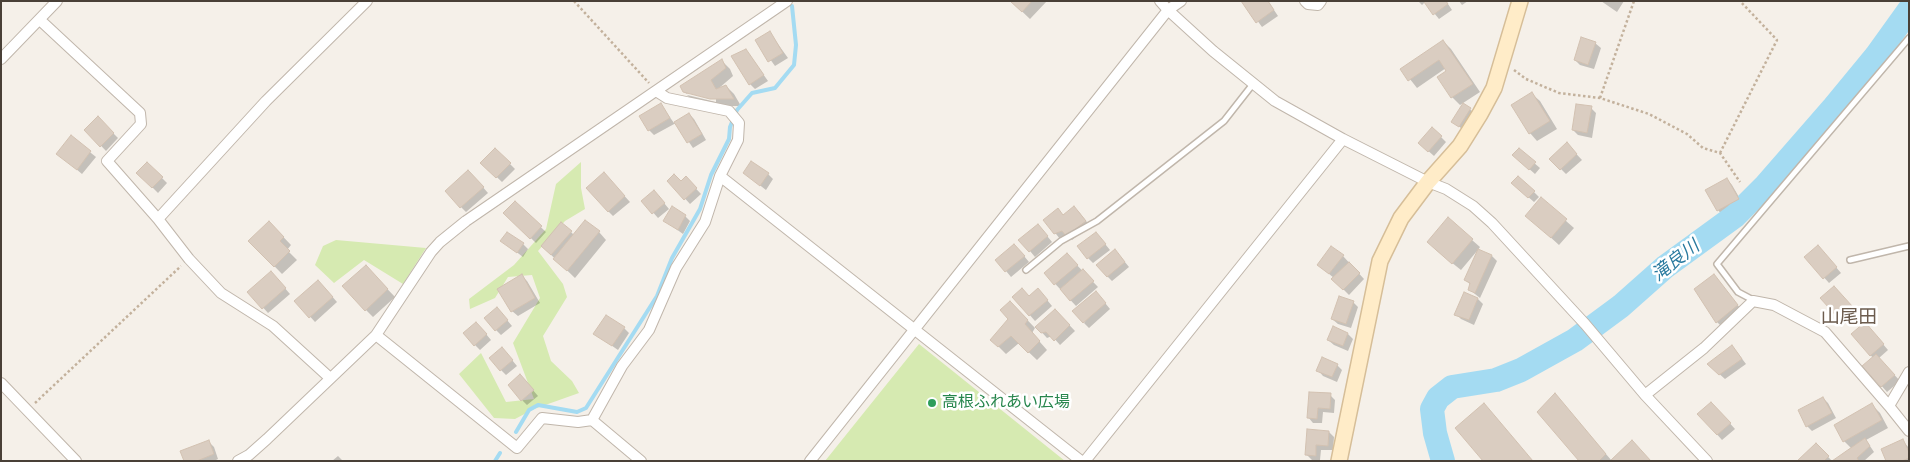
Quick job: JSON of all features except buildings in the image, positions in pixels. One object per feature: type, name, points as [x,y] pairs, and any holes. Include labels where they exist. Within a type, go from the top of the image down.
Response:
[{"type":"street","points":[[1,59],[57,1]]},
{"type":"street","points":[[158,219],[266,101],[367,1]]},
{"type":"street","points":[[238,461],[250,458],[376,335],[431,252],[440,242],[466,221],[787,1]]},
{"type":"street","points":[[1160,1],[1213,51],[1275,101],[1343,139],[1428,182],[1446,189],[1473,206],[1492,223],[1585,324],[1646,395],[1707,461]]},
{"type":"street","points":[[810,461],[1168,10],[1181,1]]},
{"type":"street","points":[[1305,1],[1308,4],[1318,5],[1322,1]]},
{"type":"street","points":[[1339,461],[1380,261],[1401,218],[1428,182],[1460,146],[1494,88],[1520,1]]},
{"type":"street","points":[[40,20],[140,114],[141,124],[107,161],[221,293],[272,326],[330,378]]},
{"type":"street","points":[[592,420],[622,366],[649,330],[676,268],[705,222],[720,176],[738,140],[739,123],[730,111],[667,98],[656,91]]},
{"type":"street","points":[[1084,461],[1343,139]]},
{"type":"street","points":[[720,176],[1081,461]]},
{"type":"street","points":[[1646,395],[1704,348],[1753,301],[1774,305],[1825,332],[1909,431]]},
{"type":"street","points":[[376,335],[517,448],[542,418],[578,422],[592,420],[642,461]]},
{"type":"street","points":[[1889,406],[1909,372]]},
{"type":"street","points":[[1,383],[76,461]]},
{"type":"lane","points":[[1753,301],[1738,292],[1717,264],[1909,38]]},
{"type":"lane","points":[[1026,270],[1061,241],[1097,221],[1224,122],[1253,84]]},
{"type":"lane","points":[[1850,260],[1909,246]]},
{"type":"path","points":[[574,1],[656,91]]},
{"type":"path","points":[[1600,98],[1634,1]]},
{"type":"path","points":[[1720,153],[1777,40],[1740,1]]},
{"type":"path","points":[[1503,62],[1526,79],[1559,93],[1600,98],[1649,114],[1687,134],[1703,148],[1720,153],[1740,182]]},
{"type":"path","points":[[27,410],[189,258]]},
{"type":"green space","points":[[581,162],[581,188],[585,209],[565,221],[538,251],[563,284],[567,297],[543,336],[551,361],[572,381],[579,393],[534,409],[515,419],[494,418],[459,374],[481,353],[506,402],[534,399],[513,343],[540,298],[532,275],[508,277],[495,298],[470,309],[469,299],[514,265],[546,229],[556,184]]},
{"type":"green space","points":[[336,240],[426,248],[403,284],[364,260],[334,283],[315,265],[323,246]]},
{"type":"green space","name":"高根ふれあい広場","points":[[919,344],[1065,461],[825,461]]},
{"type":"waterway","points":[[516,432],[529,410],[538,405],[577,412],[586,408],[657,296],[672,258],[700,209],[711,175],[729,139],[730,127],[737,110],[752,93],[775,88],[794,65],[796,45],[792,6]]},
{"type":"waterway","name":"滝良川","points":[[1443,461],[1435,433],[1432,409],[1438,398],[1452,387],[1496,380],[1521,370],[1575,340],[1621,306],[1665,267],[1735,216],[1766,185],[1834,107],[1876,56],[1909,10]]},
{"type":"waterway","points":[[495,461],[500,453]]},
{"type":"place","name":"高根ふれあい広場","points":[[932,403]]},
{"type":"district","name":"山尾田","points":[[1849,318]]}]
